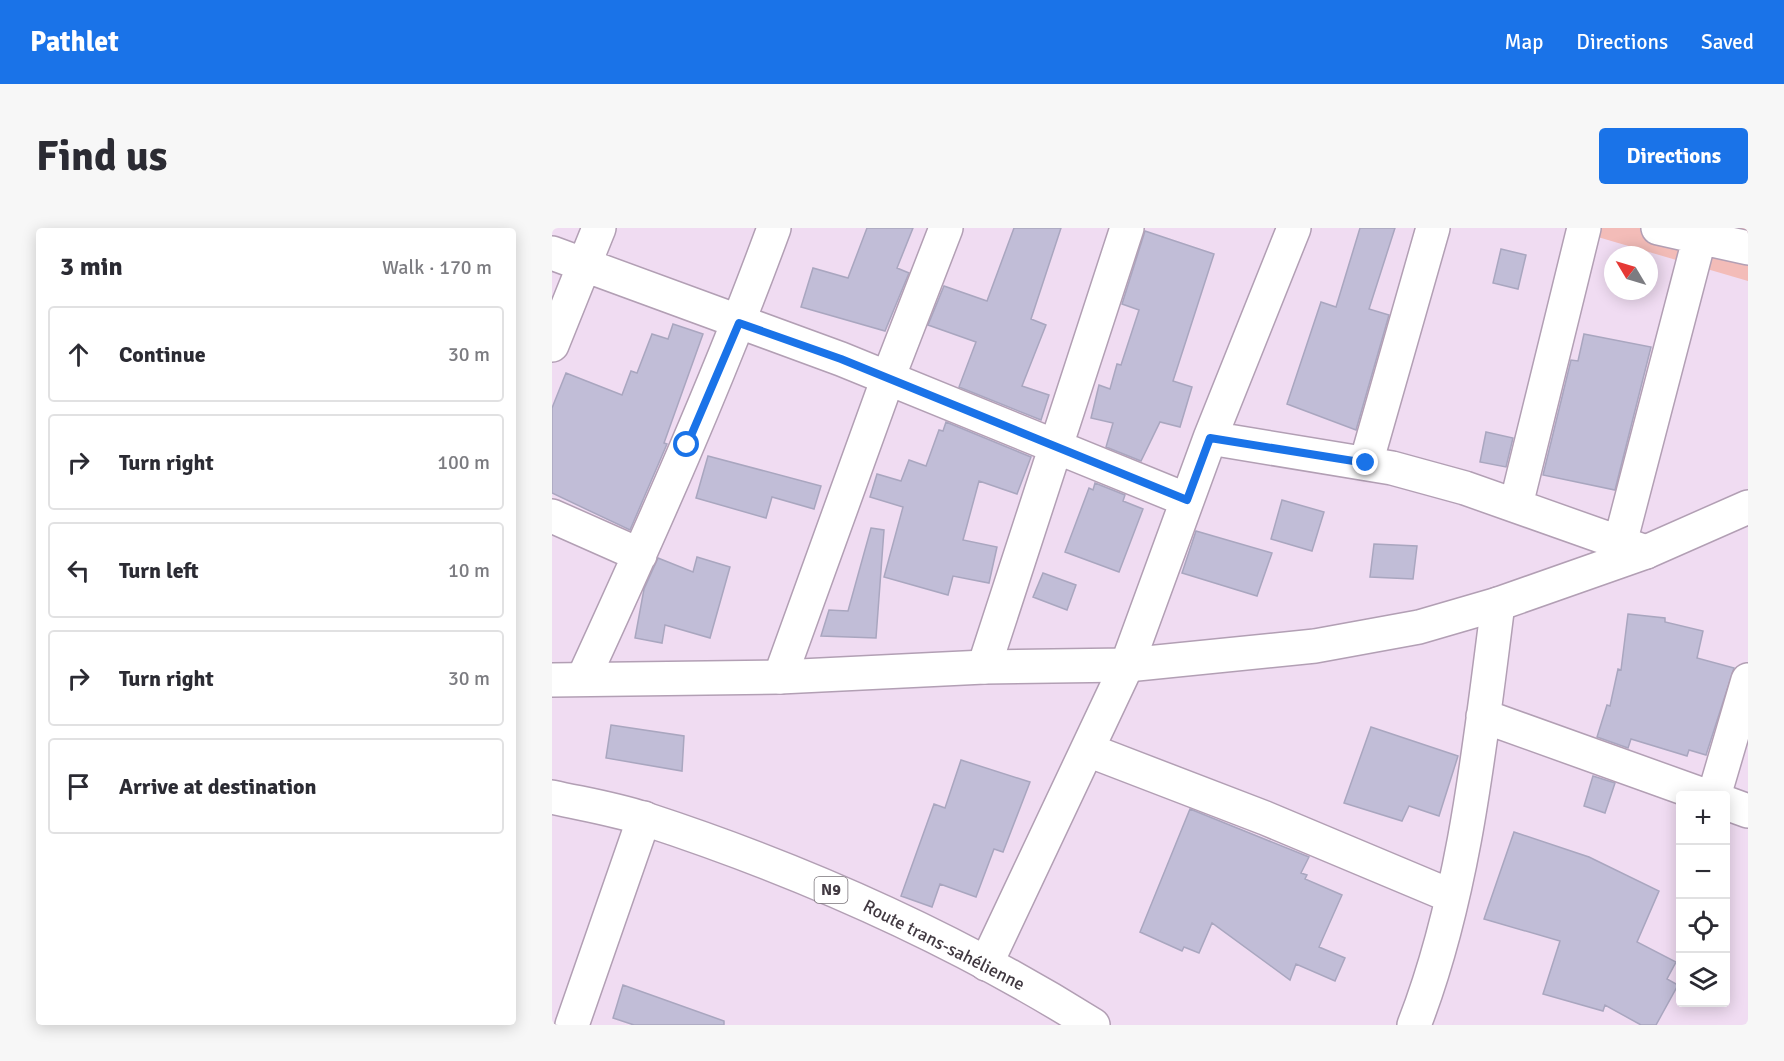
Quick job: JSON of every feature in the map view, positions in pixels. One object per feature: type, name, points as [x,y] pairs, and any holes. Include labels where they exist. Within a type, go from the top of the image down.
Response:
[{"type":"main road","points":[[552,345],[599,228]]},
{"type":"main road","points":[[568,680],[640,555],[739,323],[774,228]]},
{"type":"main road","points":[[780,677],[888,378],[946,228]]},
{"type":"main road","points":[[984,667],[1054,446],[1127,228]]},
{"type":"main road","points":[[986,964],[1127,665],[1210,438],[1294,228]]},
{"type":"main road","points":[[1366,463],[1433,228]]},
{"type":"main road","points":[[1516,505],[1584,228]]},
{"type":"main road","points":[[1658,228],[1748,248]]},
{"type":"main road","points":[[1633,548],[1700,236]]},
{"type":"main road","points":[[552,253],[888,378],[1187,500]]},
{"type":"main road","points":[[1210,438],[1366,463],[1454,485],[1633,548]]},
{"type":"main road","points":[[568,680],[780,677],[984,667],[1127,665],[1315,646],[1419,627],[1498,604],[1633,548],[1748,507]]},
{"type":"main road","points":[[552,516],[640,555]]},
{"type":"main road","points":[[1414,1025],[1432,978],[1479,761],[1498,604]]},
{"type":"main road","points":[[1715,791],[1748,680]]},
{"type":"main road","points":[[1484,716],[1695,791]]},
{"type":"main road","points":[[1088,750],[1265,818],[1451,896]]},
{"type":"main road","name":"Route trans-sahélienne","points":[[552,797],[644,818],[877,908],[986,964],[1092,1025]]},
{"type":"main road","points":[[1730,804],[1748,811]]},
{"type":"main road","points":[[572,1025],[644,818]]},
{"type":"shaded area","points":[[1567,228],[1748,228],[1748,281],[1658,255],[1658,246],[1628,246]]},
{"type":"building","points":[[867,228],[913,228],[897,268],[909,273],[885,331],[801,307],[813,268],[848,278]]},
{"type":"building","points":[[1014,228],[1061,228],[1031,319],[1046,325],[1022,386],[1049,395],[1041,420],[959,387],[976,342],[928,325],[944,286],[987,301]]},
{"type":"building","points":[[1360,228],[1395,228],[1369,309],[1389,315],[1356,430],[1287,404],[1321,302],[1336,307]]},
{"type":"building","points":[[1145,231],[1214,254],[1173,381],[1192,387],[1180,427],[1160,422],[1141,461],[1106,447],[1113,423],[1091,418],[1099,385],[1110,389],[1117,364],[1121,365],[1139,310],[1122,304]]},
{"type":"building","points":[[1501,249],[1526,255],[1518,289],[1493,283]]},
{"type":"building","points":[[673,324],[703,334],[664,443],[667,444],[630,530],[552,493],[552,408],[566,373],[622,395],[631,371],[637,373],[652,334],[668,339]]},
{"type":"building","points":[[1584,334],[1651,347],[1615,490],[1543,475],[1571,360],[1578,361]]},
{"type":"building","points":[[946,422],[1031,457],[1017,494],[979,481],[963,540],[997,547],[989,583],[953,576],[948,595],[884,577],[903,507],[870,497],[877,474],[901,481],[909,460],[926,466],[939,430],[943,431]]},
{"type":"building","points":[[1486,432],[1513,438],[1506,467],[1480,462]]},
{"type":"building","points":[[708,456],[821,486],[814,509],[772,497],[766,518],[696,498]]},
{"type":"building","points":[[1095,483],[1125,495],[1123,501],[1143,509],[1119,572],[1065,552],[1089,488],[1093,490]]},
{"type":"building","points":[[1282,500],[1324,512],[1312,551],[1271,539]]},
{"type":"building","points":[[871,528],[884,530],[876,638],[821,636],[829,610],[848,611]]},
{"type":"building","points":[[1196,531],[1272,553],[1257,596],[1182,573]]},
{"type":"building","points":[[1374,544],[1417,546],[1413,579],[1370,577]]},
{"type":"building","points":[[697,557],[730,567],[710,638],[665,625],[662,643],[635,638],[644,589],[658,558],[693,572]]},
{"type":"building","points":[[1043,573],[1076,585],[1067,610],[1033,597]]},
{"type":"building","points":[[1628,614],[1665,618],[1665,622],[1703,631],[1697,658],[1734,668],[1706,755],[1689,750],[1687,756],[1631,739],[1628,748],[1597,737],[1607,705],[1610,706],[1618,669],[1621,670]]},
{"type":"building","points":[[611,725],[684,736],[682,771],[606,758]]},
{"type":"building","points":[[1371,727],[1458,756],[1439,816],[1409,806],[1402,821],[1344,803]]},
{"type":"building","points":[[961,760],[1030,782],[1003,852],[994,849],[976,897],[940,884],[932,907],[901,896],[934,804],[945,808]]},
{"type":"building","points":[[1593,776],[1615,783],[1605,813],[1584,806]]},
{"type":"building","points":[[1190,809],[1309,857],[1301,873],[1307,875],[1305,879],[1342,895],[1319,947],[1345,958],[1335,981],[1296,964],[1290,980],[1212,923],[1199,953],[1184,947],[1182,951],[1140,932]]},
{"type":"building","points":[[1514,832],[1589,857],[1659,891],[1637,942],[1676,962],[1667,979],[1676,984],[1676,989],[1656,1025],[1641,1025],[1605,1005],[1603,1011],[1543,994],[1560,941],[1484,919]]},
{"type":"building","points":[[623,985],[724,1021],[724,1025],[634,1025],[613,1018]]},
{"type":"route","points":[[687,445],[739,323],[841,359],[1187,500],[1210,438],[1366,463]]}]
